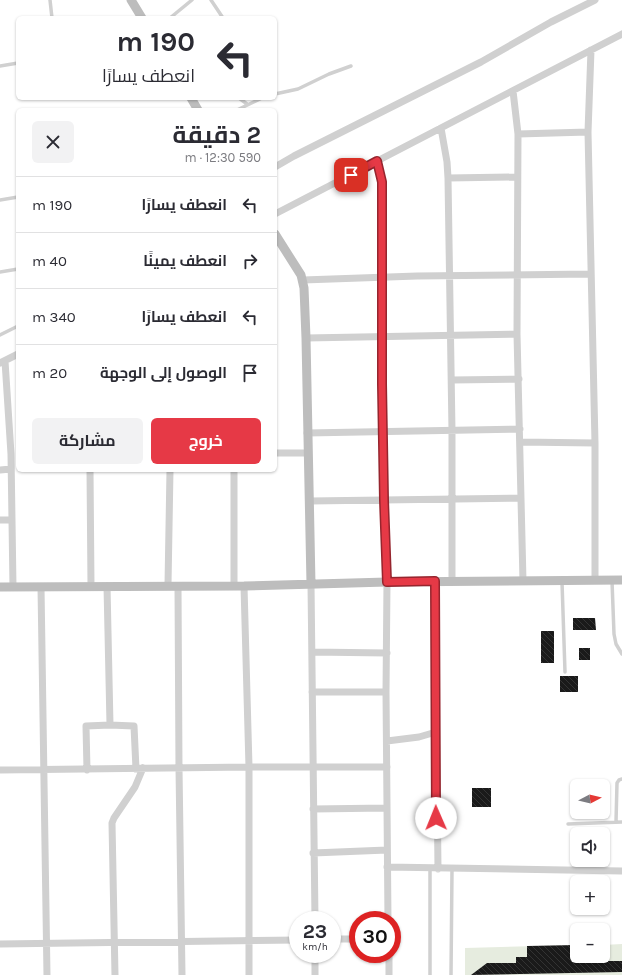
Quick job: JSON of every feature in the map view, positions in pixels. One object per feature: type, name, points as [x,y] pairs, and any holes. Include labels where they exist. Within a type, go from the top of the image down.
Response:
[{"type":"street","points":[[131,0],[141,16]]},
{"type":"street","points":[[277,166],[481,62],[593,0]]},
{"type":"street","points":[[277,213],[513,92],[549,71],[622,34]]},
{"type":"street","points":[[591,50],[588,132],[595,443],[595,580]]},
{"type":"street","points":[[513,92],[518,134],[517,334],[523,581]]},
{"type":"street","points":[[441,128],[447,162],[448,178],[452,380],[452,581]]},
{"type":"street","points":[[518,134],[588,132]]},
{"type":"street","points":[[377,161],[382,188],[384,500],[387,582],[386,692],[388,911]]},
{"type":"street","points":[[448,178],[517,177]]},
{"type":"street","points":[[277,237],[303,280],[310,501],[315,911]]},
{"type":"street","points":[[303,280],[353,277],[590,274]]},
{"type":"street","points":[[306,338],[517,334]]},
{"type":"street","points":[[13,587],[11,469],[14,454],[3,362],[16,355]]},
{"type":"street","points":[[452,380],[519,379]]},
{"type":"street","points":[[307,433],[520,430]]},
{"type":"street","points":[[520,442],[595,443]]},
{"type":"street","points":[[277,453],[308,453]]},
{"type":"street","points":[[0,470],[11,469]]},
{"type":"street","points":[[90,472],[91,586]]},
{"type":"street","points":[[168,585],[170,472]]},
{"type":"street","points":[[234,472],[234,586]]},
{"type":"street","points":[[310,501],[521,498]]},
{"type":"street","points":[[0,520],[12,520]]},
{"type":"street","points":[[0,587],[168,585],[244,586],[435,581],[622,580]]},
{"type":"street","points":[[435,581],[438,869]]},
{"type":"street","points":[[107,586],[110,725]]},
{"type":"street","points":[[178,586],[182,975]]},
{"type":"street","points":[[244,586],[249,767],[249,975]]},
{"type":"street","points":[[40,587],[46,975]]},
{"type":"street","points":[[312,652],[387,653]]},
{"type":"street","points":[[312,692],[386,692]]},
{"type":"street","points":[[87,770],[86,726],[134,726],[140,768],[134,787],[112,823],[115,975]]},
{"type":"street","points":[[387,741],[419,737],[436,732]]},
{"type":"street","points":[[0,770],[387,767]]},
{"type":"street","points":[[313,809],[387,808]]},
{"type":"street","points":[[313,853],[387,850]]},
{"type":"street","points":[[388,868],[622,872]]},
{"type":"street","points":[[0,944],[289,940]]},
{"type":"street","points":[[315,963],[315,975]]},
{"type":"street","points":[[389,963],[389,975]]},
{"type":"lane","points":[[50,0],[52,16]]},
{"type":"lane","points":[[211,0],[222,16]]},
{"type":"lane","points":[[172,16],[189,1]]},
{"type":"lane","points":[[0,66],[16,63]]},
{"type":"lane","points":[[277,94],[298,89],[329,74],[351,66]]},
{"type":"lane","points":[[242,100],[247,104]]},
{"type":"lane","points":[[240,108],[257,100]]},
{"type":"lane","points":[[0,200],[16,196]]},
{"type":"lane","points":[[0,272],[16,269]]},
{"type":"lane","points":[[0,335],[16,327]]},
{"type":"lane","points":[[612,580],[614,634],[616,644],[622,654]]},
{"type":"lane","points":[[562,581],[565,672]]},
{"type":"lane","points":[[616,822],[617,783],[618,780],[622,779]]},
{"type":"lane","points":[[568,824],[622,822]]},
{"type":"lane","points":[[430,869],[430,975]]},
{"type":"lane","points":[[451,975],[452,870]]},
{"type":"shaded area","points":[[622,944],[622,975],[465,975],[465,948],[570,945],[570,963],[610,963],[610,945]]},
{"type":"building","points":[[573,618],[595,618],[596,630],[573,630]]},
{"type":"building","points":[[541,631],[554,631],[554,663],[541,663]]},
{"type":"building","points":[[579,648],[590,648],[590,660],[579,660]]},
{"type":"building","points":[[560,676],[578,676],[578,692],[560,692]]},
{"type":"building","points":[[472,788],[491,788],[491,807],[472,807]]},
{"type":"building","points":[[570,945],[570,963],[610,963],[610,961],[622,961],[622,972],[471,975],[487,963],[516,963],[516,957],[527,957],[527,946]]},
{"type":"route","points":[[351,175],[377,161],[382,182],[382,384],[387,582],[435,581],[436,818]]}]
